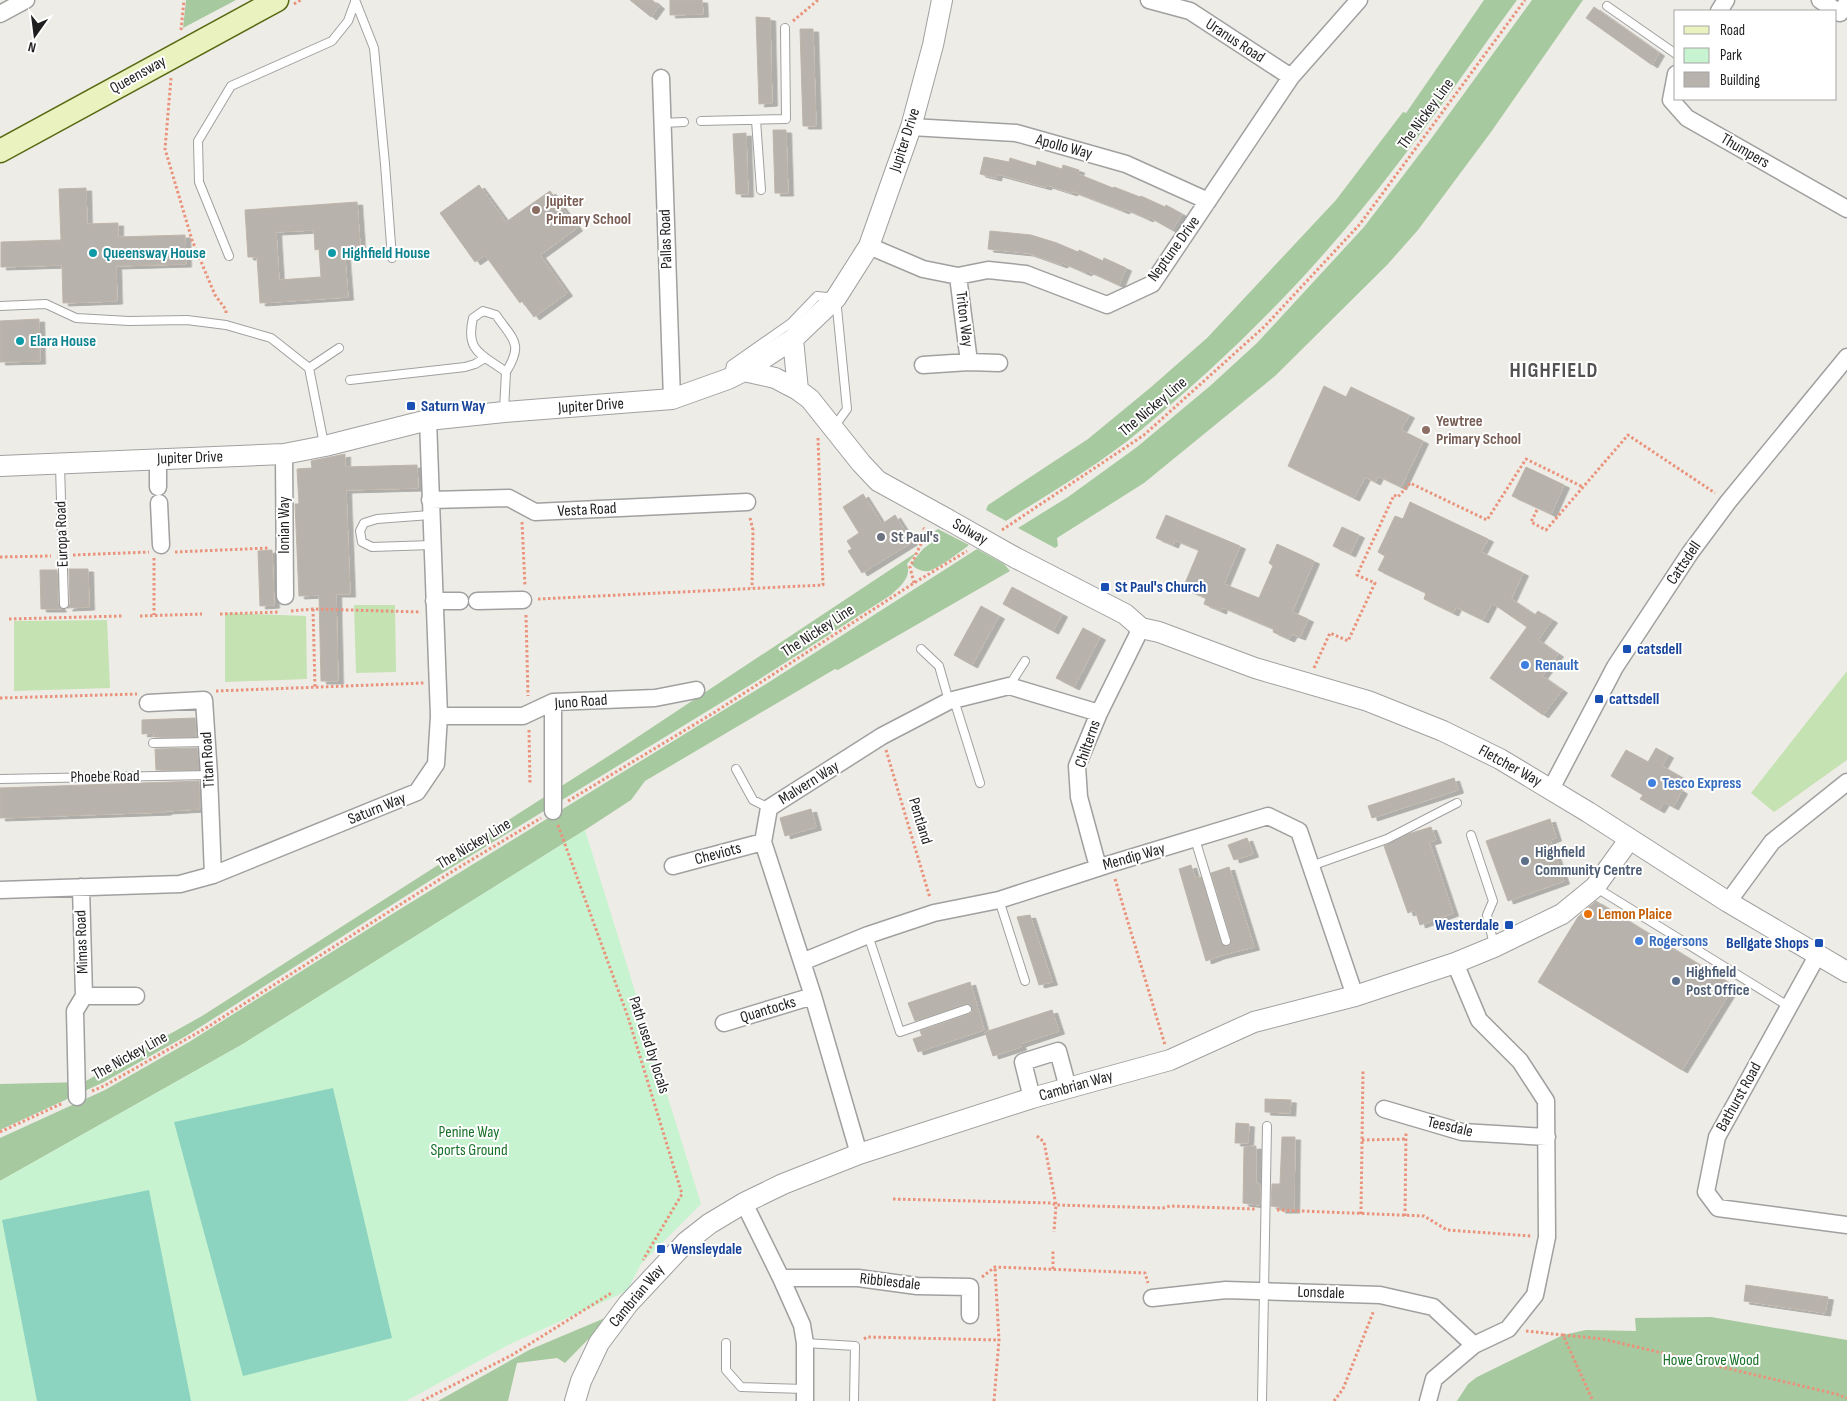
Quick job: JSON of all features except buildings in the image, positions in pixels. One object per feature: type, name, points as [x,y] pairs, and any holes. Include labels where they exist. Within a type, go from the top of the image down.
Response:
[{"type":"main road","name":"Queensway","points":[[0,150],[277,0]]},
{"type":"street","points":[[0,14],[26,0]]},
{"type":"street","name":"Jupiter Drive","points":[[0,466],[284,454],[325,446],[428,420],[672,399],[736,375],[793,338],[836,298],[868,246],[910,126],[933,45],[942,0]]},
{"type":"street","name":"Uranus Road","points":[[1149,0],[1190,11],[1291,77]]},
{"type":"street","name":"Neptune Drive","points":[[868,246],[923,269],[958,276],[988,270],[1026,274],[1107,305],[1152,284],[1291,77],[1359,0]]},
{"type":"street","points":[[1820,0],[1835,10]]},
{"type":"street","points":[[1837,11],[1840,13],[1847,3]]},
{"type":"street","name":"Pallas Road","points":[[660,78],[672,399]]},
{"type":"street","name":"Thumpers","points":[[1674,84],[1671,100],[1687,118],[1847,209]]},
{"type":"street","name":"Apollo Way","points":[[910,126],[1016,133],[1126,164],[1208,200]]},
{"type":"street","name":"Triton Way","points":[[958,276],[970,362]]},
{"type":"street","points":[[793,338],[798,390]]},
{"type":"street","name":"Triton Way","points":[[923,365],[970,362],[999,363]]},
{"type":"street","name":"Cattsdell","points":[[1551,789],[1615,667],[1690,553],[1728,502],[1845,362]]},
{"type":"street","name":"Solway","points":[[736,375],[775,378],[798,390],[810,399],[832,429],[878,481],[1016,558],[1125,614],[1141,628]]},
{"type":"street","name":"Saturn Way","points":[[0,890],[180,884],[213,875],[417,792],[436,764],[439,716],[428,420]]},
{"type":"street","name":"Ionian Way","points":[[284,454],[284,596]]},
{"type":"street","points":[[158,459],[158,548]]},
{"type":"street","name":"Vesta Road","points":[[430,507],[509,498],[535,512],[747,502]]},
{"type":"street","points":[[477,601],[524,600]]},
{"type":"street","points":[[434,607],[460,601]]},
{"type":"street","name":"Fletcher Way","points":[[1141,628],[1159,632],[1255,668],[1368,701],[1443,731],[1500,759],[1551,789],[1728,902],[1847,972]]},
{"type":"street","name":"Chilterns","points":[[1104,866],[1079,797],[1077,766],[1141,628]]},
{"type":"street","points":[[1009,686],[1100,713]]},
{"type":"street","name":"Malvern Way","points":[[859,1154],[813,996],[763,842],[769,808],[882,736],[951,701],[1009,686]]},
{"type":"street","name":"Juno Road","points":[[439,716],[523,716],[553,702],[655,698],[696,690]]},
{"type":"street","name":"Titan Road","points":[[148,703],[204,700],[213,875]]},
{"type":"street","points":[[552,811],[553,702]]},
{"type":"street","points":[[1728,902],[1772,842],[1847,782]]},
{"type":"street","name":"Mendip Way","points":[[802,962],[868,935],[934,913],[999,900],[1268,816],[1299,831],[1355,996]]},
{"type":"street","name":"Cambrian Way","points":[[575,1401],[581,1381],[599,1343],[628,1304],[686,1242],[709,1224],[744,1203],[783,1184],[859,1154],[1032,1098],[1170,1060],[1254,1022],[1355,996],[1455,963],[1494,947],[1562,914],[1595,887],[1630,840]]},
{"type":"street","name":"Cheviots","points":[[673,866],[763,842]]},
{"type":"street","name":"Mimas Road","points":[[77,1097],[75,1012],[84,996],[81,887]]},
{"type":"street","name":"Bathurst Road","points":[[1817,956],[1717,1137],[1706,1192],[1718,1208],[1847,1225]]},
{"type":"street","points":[[1428,1401],[1434,1379],[1474,1345],[1508,1329],[1535,1295],[1547,1237],[1546,1100],[1520,1061],[1479,1020],[1455,963]]},
{"type":"street","name":"Mimas Road","points":[[84,996],[136,996]]},
{"type":"street","name":"Quantocks","points":[[724,1023],[813,996]]},
{"type":"street","points":[[1032,1098],[1023,1062],[1058,1051],[1068,1088]]},
{"type":"street","name":"Teesdale","points":[[1384,1109],[1462,1132],[1547,1137]]},
{"type":"street","points":[[744,1203],[802,1325],[805,1344],[805,1395]]},
{"type":"street","name":"Ribblesdale","points":[[781,1278],[858,1278],[917,1286],[970,1286]]},
{"type":"street","points":[[970,1286],[970,1315]]},
{"type":"street","name":"Lonsdale","points":[[1152,1298],[1226,1290],[1380,1295],[1433,1307],[1474,1345]]},
{"type":"lane","points":[[229,256],[198,182],[198,141],[231,86],[332,41],[348,21],[355,1]]},
{"type":"lane","points":[[355,1],[374,48],[392,258]]},
{"type":"lane","points":[[1607,6],[1674,53]]},
{"type":"lane","points":[[701,121],[786,119],[785,28]]},
{"type":"lane","points":[[756,120],[760,190]]},
{"type":"lane","points":[[662,123],[684,122]]},
{"type":"lane","points":[[736,375],[731,365],[791,323],[817,296],[836,298],[847,409],[832,429]]},
{"type":"lane","points":[[0,306],[46,304],[76,318],[129,321],[187,320],[226,325],[271,338],[309,368],[325,446]]},
{"type":"lane","points":[[504,412],[506,372],[514,360],[516,344],[496,315],[483,311],[473,318],[470,332],[471,340],[485,358],[506,372]]},
{"type":"lane","points":[[309,368],[339,348]]},
{"type":"lane","points":[[350,380],[464,367],[475,364],[485,358]]},
{"type":"lane","name":"Europa Road","points":[[60,463],[64,604]]},
{"type":"lane","points":[[430,507],[411,516],[377,519],[364,523],[360,531],[362,542],[372,547],[432,546]]},
{"type":"lane","points":[[921,649],[939,666],[980,783]]},
{"type":"lane","points":[[1009,686],[1025,661]]},
{"type":"lane","points":[[153,743],[207,742]]},
{"type":"lane","points":[[736,769],[753,800],[769,808]]},
{"type":"lane","name":"Phoebe Road","points":[[0,779],[209,775]]},
{"type":"lane","points":[[1311,866],[1388,839],[1457,803]]},
{"type":"lane","points":[[1471,835],[1493,901],[1487,915],[1494,947]]},
{"type":"lane","points":[[1195,839],[1226,940]]},
{"type":"lane","points":[[1595,887],[1788,1006]]},
{"type":"lane","points":[[999,900],[1026,981]]},
{"type":"lane","points":[[868,935],[900,1032],[967,1009]]},
{"type":"lane","points":[[1262,1401],[1267,1126]]},
{"type":"lane","points":[[726,1342],[726,1370],[741,1387],[805,1395]]},
{"type":"lane","points":[[805,1344],[855,1346],[854,1401]]},
{"type":"path","points":[[184,0],[180,39],[185,50]]},
{"type":"path","points":[[785,28],[818,0]]},
{"type":"path","name":"The Nickey Line","points":[[995,534],[1144,435],[1265,326],[1360,224],[1525,0]]},
{"type":"path","points":[[165,61],[171,75],[165,149],[192,240],[215,295],[226,310],[226,325]]},
{"type":"path","points":[[524,600],[823,585],[818,438],[832,429]]},
{"type":"path","points":[[1537,510],[1531,522],[1546,530],[1628,435],[1728,502]]},
{"type":"path","points":[[1307,682],[1330,632],[1348,640],[1375,583],[1357,575],[1394,496],[1398,497],[1410,484],[1487,520],[1526,459],[1583,487]]},
{"type":"path","points":[[747,502],[753,530],[752,589]]},
{"type":"path","points":[[522,505],[530,784]]},
{"type":"path","points":[[914,583],[910,567],[927,531],[922,526]]},
{"type":"path","points":[[0,557],[62,555],[158,548],[284,548]]},
{"type":"path","points":[[154,615],[158,548]]},
{"type":"path","name":"The Nickey Line","points":[[0,1132],[104,1086],[206,1028],[453,871],[723,707],[971,548]]},
{"type":"path","points":[[220,614],[302,611],[313,608],[434,607]]},
{"type":"path","points":[[313,608],[315,687]]},
{"type":"path","points":[[140,616],[202,614]]},
{"type":"path","points":[[9,619],[122,616]]},
{"type":"path","name":"Pentland","points":[[882,736],[934,913]]},
{"type":"path","name":"Path used by locals","points":[[552,811],[628,1017],[682,1194],[640,1265]]},
{"type":"path","points":[[1104,866],[1170,1060]]},
{"type":"path","points":[[1361,1214],[1363,1070]]},
{"type":"path","points":[[1405,1216],[1406,1116]]},
{"type":"path","points":[[1038,1136],[1044,1142],[1056,1205],[1054,1232]]},
{"type":"path","points":[[1362,1140],[1406,1139]]},
{"type":"path","points":[[894,1199],[1163,1208],[1170,1206],[1424,1216],[1447,1230],[1547,1237]]},
{"type":"path","points":[[1053,1250],[1053,1270]]},
{"type":"path","points":[[994,1401],[999,1340],[995,1267]]},
{"type":"path","points":[[970,1286],[995,1267],[1145,1273],[1152,1298]]},
{"type":"path","points":[[422,1401],[512,1355],[615,1291]]},
{"type":"path","points":[[1334,1401],[1343,1389],[1380,1295]]},
{"type":"path","points":[[1508,1329],[1603,1339],[1826,1391],[1847,1398]]},
{"type":"path","points":[[1563,1335],[1592,1401]]},
{"type":"path","points":[[855,1346],[866,1337],[999,1340]]},
{"type":"green space","points":[[186,0],[236,0],[183,28]]},
{"type":"green space","points":[[1484,0],[1517,0],[1419,136],[1378,189],[1281,301],[1199,380],[1109,455],[1006,521],[986,510],[988,505],[1088,439],[1207,338],[1336,200],[1403,112],[1406,113]]},
{"type":"green space","points":[[1532,0],[1583,0],[1491,132],[1418,230],[1387,265],[1275,376],[1144,483],[1057,538],[1058,546],[1055,548],[1018,528],[1068,497],[1137,447],[1210,386],[1257,343],[1364,227]]},
{"type":"green space","points":[[938,529],[969,545],[949,560],[929,571],[917,569],[911,564],[923,549],[939,537],[935,531]]},
{"type":"green space","points":[[977,549],[1004,564],[1010,571],[838,670],[835,669],[645,781],[631,800],[243,1044],[0,1181],[0,1138],[105,1090],[189,1042],[397,911],[766,684]]},
{"type":"green space","points":[[917,552],[907,564],[907,577],[891,595],[755,682],[431,880],[186,1036],[102,1083],[0,1130],[0,1084],[84,1082],[202,1016],[621,748]]},
{"type":"green space","points":[[354,605],[395,605],[396,672],[356,673]]},
{"type":"green space","points":[[225,613],[306,616],[307,679],[225,682]]},
{"type":"green space","points":[[107,620],[110,688],[14,691],[14,621]]},
{"type":"green space","points":[[1847,671],[1847,760],[1774,812],[1751,793]]},
{"type":"green space","name":"Penine Way Sports Ground","points":[[585,830],[701,1204],[641,1264],[627,1291],[510,1344],[406,1401],[0,1401],[0,1181],[243,1044]]},
{"type":"green space","points":[[333,1088],[392,1338],[243,1376],[174,1122]]},
{"type":"green space","points":[[149,1190],[191,1401],[37,1401],[2,1220]]},
{"type":"green space","points":[[612,1315],[565,1363],[557,1358],[517,1363],[508,1401],[438,1401],[529,1350]]},
{"type":"green space","name":"Howe Grove Wood","points":[[1711,1317],[1847,1340],[1847,1401],[1457,1401],[1468,1384],[1477,1377],[1563,1335],[1586,1330],[1636,1331],[1635,1318]]},
{"type":"place","name":"Jupiter Primary School","points":[[536,210]]},
{"type":"place","name":"Queensway House","points":[[93,253]]},
{"type":"place","name":"Highfield House","points":[[332,253]]},
{"type":"place","name":"Elara House","points":[[20,341]]},
{"type":"place","name":"Saturn Way","points":[[411,406]]},
{"type":"place","name":"Yewtree Primary School","points":[[1426,430]]},
{"type":"place","name":"St Paul's","points":[[881,537]]},
{"type":"place","name":"St Paul's Church","points":[[1105,587]]},
{"type":"place","name":"catsdell","points":[[1627,649]]},
{"type":"place","name":"Renault","points":[[1525,665]]},
{"type":"place","name":"cattsdell","points":[[1599,699]]},
{"type":"place","name":"Tesco Express","points":[[1652,783]]},
{"type":"place","name":"Highfield Community Centre","points":[[1525,861]]},
{"type":"place","name":"Lemon Plaice","points":[[1588,914]]},
{"type":"place","name":"Westerdale","points":[[1509,925]]},
{"type":"place","name":"Rogersons","points":[[1639,941]]},
{"type":"place","name":"Bellgate Shops","points":[[1819,943]]},
{"type":"place","name":"Highfield Post Office","points":[[1676,981]]},
{"type":"place","name":"Wensleydale","points":[[661,1249]]},
{"type":"district","name":"HIGHFIELD","points":[[1554,370]]}]
